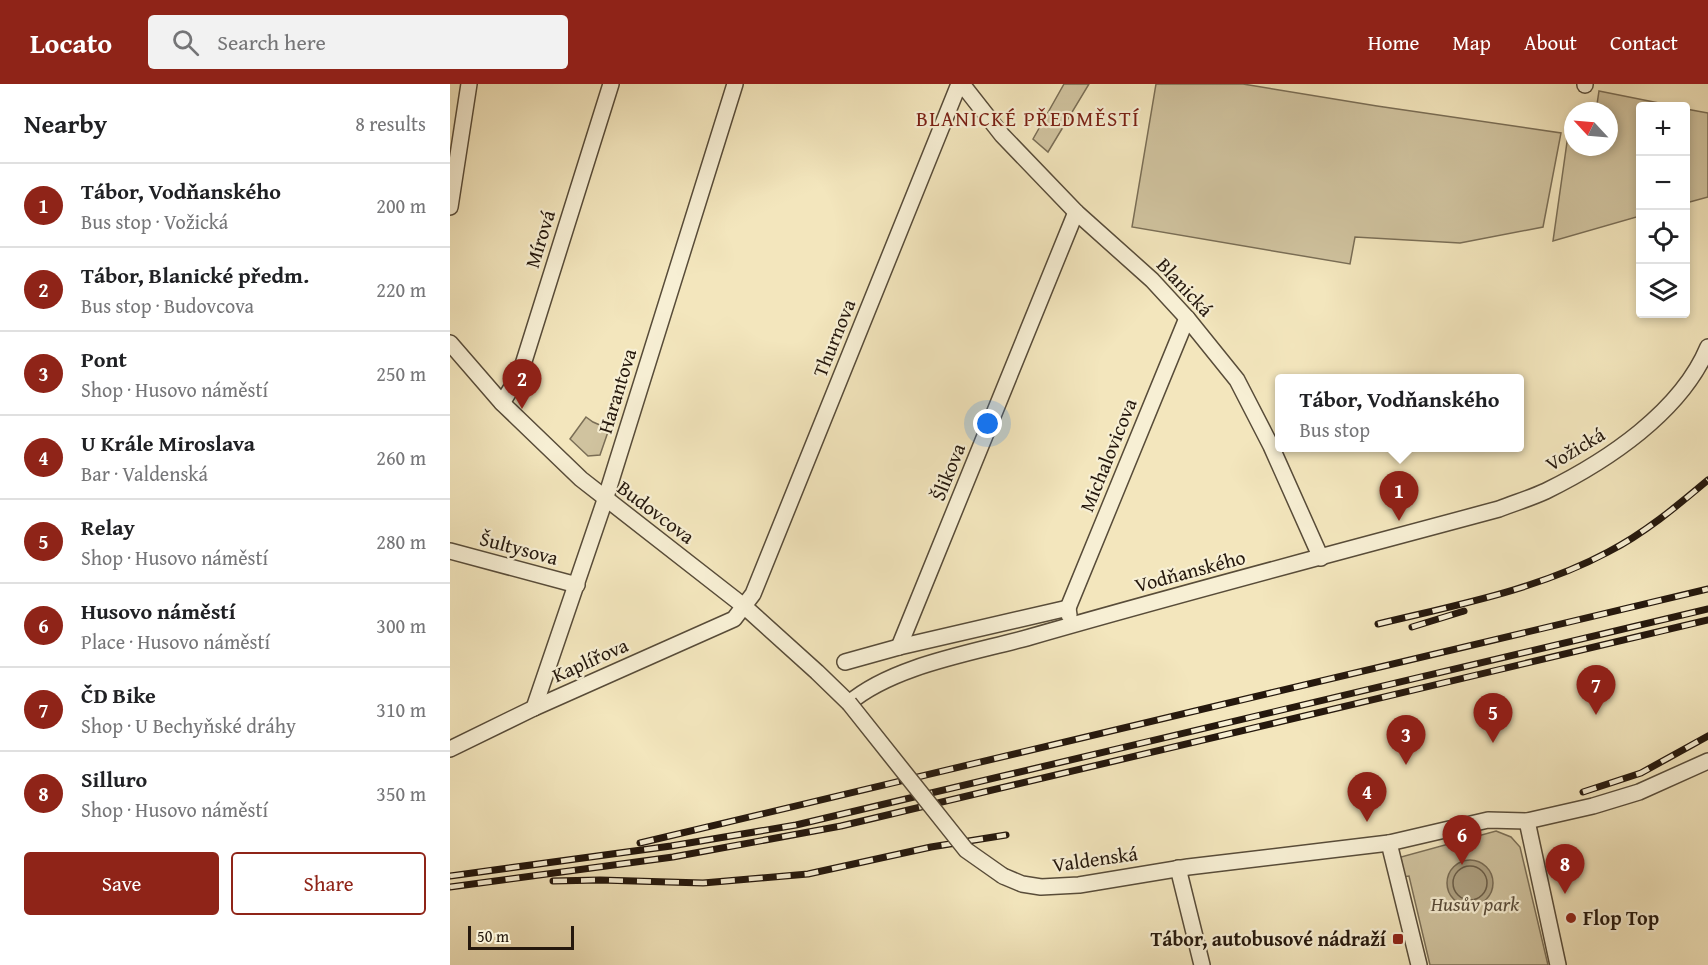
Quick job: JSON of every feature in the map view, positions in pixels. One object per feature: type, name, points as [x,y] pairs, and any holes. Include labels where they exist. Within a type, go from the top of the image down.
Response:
[{"type":"street","points":[[450,207],[468,84]]},
{"type":"street","name":"Mírová","points":[[502,403],[520,374],[611,84]]},
{"type":"street","name":"Harantova","points":[[534,708],[605,500],[735,84]]},
{"type":"street","name":"Blanická","points":[[960,84],[1002,135],[1076,212],[1152,280],[1187,318],[1237,380],[1271,446],[1320,558]]},
{"type":"street","name":"Thurnova","points":[[745,607],[758,583],[960,84]]},
{"type":"street","name":"Šlikova","points":[[900,647],[1076,212]]},
{"type":"street","name":"Michalovicova","points":[[1068,608],[1187,318]]},
{"type":"street","name":"Budovcova","points":[[450,343],[502,403],[554,455],[605,500],[745,607],[849,703]]},
{"type":"street","name":"Vožická","points":[[1320,558],[1499,509],[1546,491],[1602,460],[1662,412],[1697,370],[1708,347]]},
{"type":"street","name":"Šultysova","points":[[450,551],[577,585]]},
{"type":"street","name":"Vodňanského","points":[[849,703],[893,676],[1070,624],[1320,558]]},
{"type":"street","name":"Kaplířova","points":[[450,748],[734,619],[745,607]]},
{"type":"street","points":[[845,662],[1068,608],[1070,624]]},
{"type":"street","name":"Valdenská","points":[[849,703],[966,850],[1004,876],[1022,884],[1041,887],[1079,885],[1178,868],[1389,843],[1488,820],[1527,821],[1593,806],[1640,792],[1708,761]]},
{"type":"street","points":[[1527,821],[1558,965]]},
{"type":"street","points":[[1389,843],[1419,965]]},
{"type":"street","points":[[1178,868],[1202,965]]},
{"type":"green space","points":[[1064,84],[1089,84],[1048,152],[1033,139]]},
{"type":"green space","points":[[1156,84],[1243,84],[1561,133],[1543,227],[1460,243],[1355,237],[1350,264],[1132,227]]},
{"type":"green space","points":[[1599,91],[1654,102],[1636,102],[1636,217],[1553,241],[1565,156],[1618,156],[1618,102],[1597,102]]},
{"type":"green space","points":[[1690,110],[1708,113],[1708,197],[1690,202]]},
{"type":"green space","points":[[586,417],[609,429],[600,455],[588,456],[570,439]]},
{"type":"green space","name":"Husův park","points":[[1496,831],[1511,837],[1520,847],[1548,965],[1430,965],[1409,876],[1403,877],[1401,857]]},
{"type":"water","points":[[1470,860],[1486,867],[1493,883],[1486,899],[1470,906],[1454,899],[1447,883],[1454,867]]},
{"type":"railway","points":[[1378,624],[1496,595],[1553,577],[1581,565],[1648,528],[1708,480]]},
{"type":"railway","points":[[640,843],[1708,589]]},
{"type":"railway","points":[[450,876],[671,846],[796,825],[1708,609]]},
{"type":"railway","points":[[1412,627],[1464,611]]},
{"type":"railway","points":[[450,887],[673,857],[841,826],[1708,620]]},
{"type":"railway","points":[[1583,792],[1641,773],[1708,736]]},
{"type":"railway","points":[[553,881],[703,883],[808,874],[931,847],[1006,835]]},
{"type":"place","name":"Tábor, Blanické předm.","points":[[522,409]]},
{"type":"place","name":"Tábor, Vodňanského","points":[[1399,521]]},
{"type":"place","name":"ČD Bike","points":[[1596,715]]},
{"type":"place","name":"Relay","points":[[1493,743]]},
{"type":"place","name":"Pont","points":[[1406,765]]},
{"type":"place","name":"U Krále Miroslava","points":[[1367,822]]},
{"type":"place","name":"Husovo náměstí","points":[[1462,865]]},
{"type":"place","name":"Silluro","points":[[1565,894]]},
{"type":"place","name":"Flop Top","points":[[1571,918]]},
{"type":"place","name":"Tábor, autobusové nádraží","points":[[1398,939]]},
{"type":"district","name":"BLANICKÉ PŘEDMĚSTÍ","points":[[1028,119]]}]
